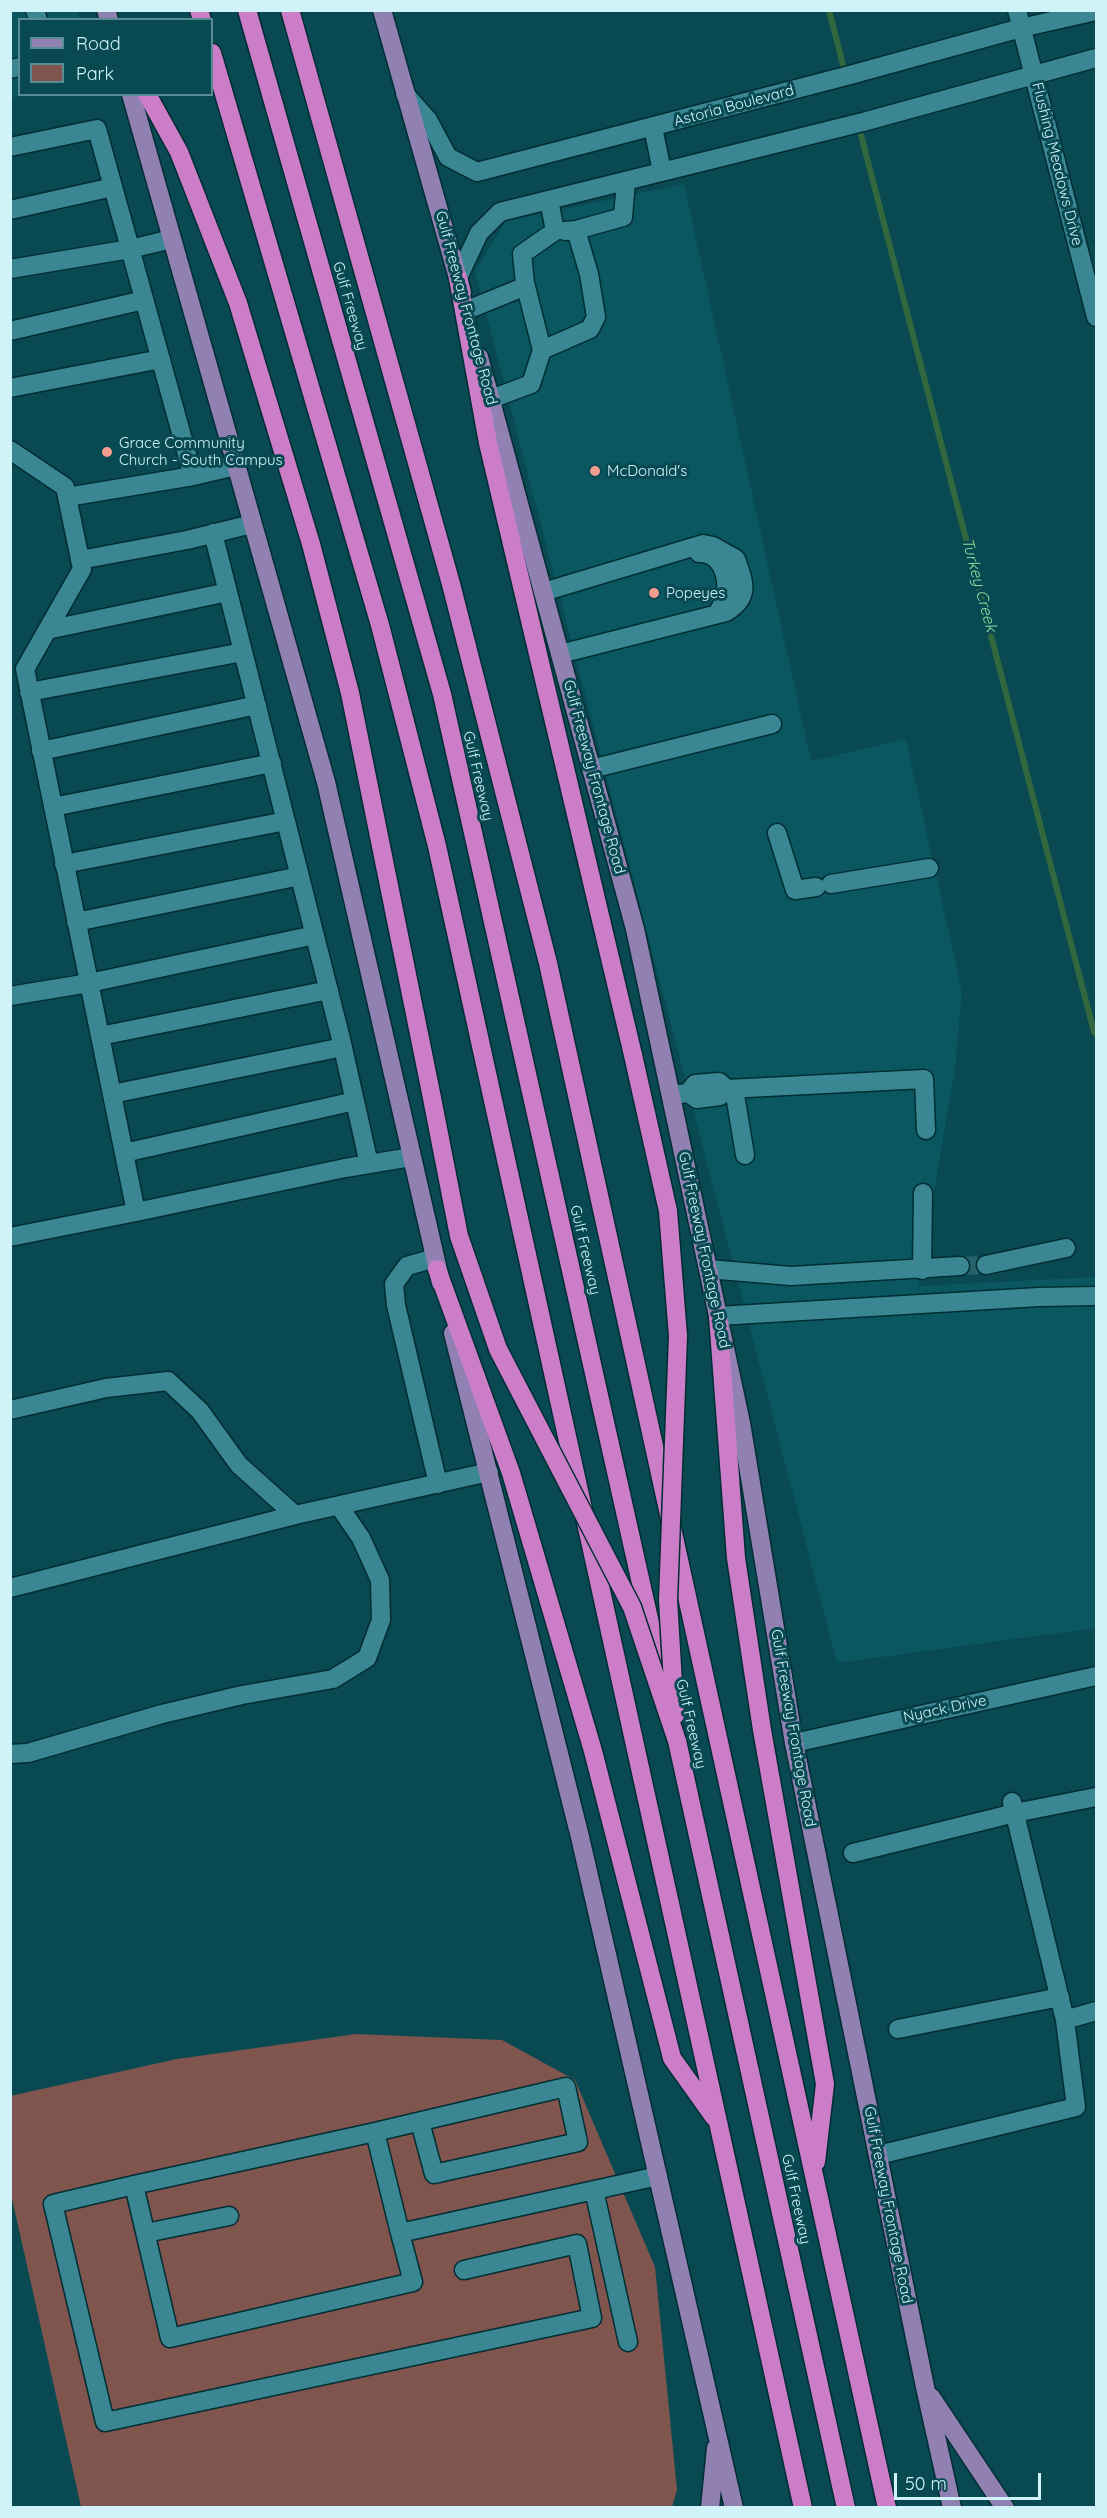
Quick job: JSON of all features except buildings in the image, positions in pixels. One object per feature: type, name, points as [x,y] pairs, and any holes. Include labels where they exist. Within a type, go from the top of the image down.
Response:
[{"type":"highway","name":"Gulf Freeway","points":[[247,10],[442,694],[845,2503]]},
{"type":"highway","name":"Gulf Freeway","points":[[290,10],[452,584],[548,963],[888,2508]]},
{"type":"highway","points":[[213,56],[380,625],[437,846],[803,2508]]},
{"type":"highway","points":[[148,96],[179,152],[238,303],[311,544],[350,693],[459,1236],[498,1349],[632,1607],[676,1741]]},
{"type":"highway","points":[[458,278],[488,444],[668,1211],[678,1336],[668,1600],[676,1741]]},
{"type":"highway","points":[[436,1263],[511,1473],[593,1751],[672,2058],[718,2124]]},
{"type":"highway","points":[[718,1316],[736,1558],[762,1730],[825,2084],[814,2175]]},
{"type":"main road","name":"Gulf Freeway Frontage Road","points":[[382,10],[467,310],[679,1094],[708,1269],[741,1423],[794,1743],[951,2508]]},
{"type":"main road","points":[[132,96],[326,782],[436,1263],[580,1837],[734,2508]]},
{"type":"main road","points":[[925,2387],[1005,2508]]},
{"type":"main road","points":[[710,2508],[718,2434]]},
{"type":"street","name":"Astoria Boulevard","points":[[405,94],[428,120],[448,157],[477,172],[653,127],[1019,19],[1096,11]]},
{"type":"street","name":"Flushing Meadows Drive","points":[[1019,19],[1096,317]]},
{"type":"street","points":[[458,278],[479,233],[500,212],[863,122],[1096,58]]},
{"type":"street","points":[[653,127],[662,172]]},
{"type":"street","points":[[10,147],[97,129],[193,476]]},
{"type":"street","points":[[491,399],[531,384],[542,350],[526,286],[522,254],[555,231],[576,230],[623,217],[626,180]]},
{"type":"street","points":[[10,210],[113,188]]},
{"type":"street","points":[[549,200],[555,231]]},
{"type":"street","points":[[542,350],[590,329],[596,317],[589,274],[576,230]]},
{"type":"street","points":[[10,269],[130,249],[172,239]]},
{"type":"street","points":[[467,310],[526,286]]},
{"type":"street","points":[[10,331],[144,300]]},
{"type":"street","points":[[10,388],[160,359]]},
{"type":"street","points":[[10,450],[65,487],[82,569],[25,669],[136,1212]]},
{"type":"street","points":[[67,497],[193,476],[236,465]]},
{"type":"street","points":[[80,560],[252,524]]},
{"type":"street","points":[[213,533],[329,990],[369,1164]]},
{"type":"street","points":[[543,592],[703,544],[727,552],[736,559],[744,584],[743,593],[734,607],[717,614],[560,654]]},
{"type":"street","points":[[47,630],[228,592]]},
{"type":"street","points":[[29,692],[243,652]]},
{"type":"street","points":[[41,751],[257,705]]},
{"type":"street","points":[[591,769],[772,724]]},
{"type":"street","points":[[53,807],[272,763]]},
{"type":"street","points":[[64,864],[286,821]]},
{"type":"street","points":[[777,833],[795,890],[929,868]]},
{"type":"street","points":[[76,922],[300,876]]},
{"type":"street","points":[[10,996],[89,983],[315,934]]},
{"type":"street","points":[[100,1036],[329,990]]},
{"type":"street","points":[[112,1094],[343,1047]]},
{"type":"street","points":[[679,1094],[698,1099],[720,1096],[731,1089],[924,1079],[926,1130]]},
{"type":"street","points":[[731,1089],[745,1155]]},
{"type":"street","points":[[124,1153],[355,1101]]},
{"type":"street","points":[[10,1237],[411,1157]]},
{"type":"street","points":[[922,1270],[923,1192]]},
{"type":"street","points":[[986,1265],[1065,1248]]},
{"type":"street","points":[[436,1263],[406,1266],[394,1284],[396,1305],[438,1484]]},
{"type":"street","points":[[708,1269],[791,1276],[960,1266]]},
{"type":"street","points":[[718,1316],[1039,1296],[1096,1296]]},
{"type":"street","points":[[10,1410],[106,1388],[168,1381],[200,1411],[238,1466],[295,1515]]},
{"type":"street","points":[[10,1588],[295,1515],[489,1472]]},
{"type":"street","points":[[10,1754],[28,1753],[162,1714],[242,1695],[333,1679],[367,1658],[381,1620],[380,1580],[361,1538],[339,1506]]},
{"type":"street","name":"Nyack Drive","points":[[794,1743],[1096,1676]]},
{"type":"street","points":[[853,1853],[1013,1807],[1096,1797]]},
{"type":"street","points":[[878,2155],[1076,2107],[1065,2020],[1013,1807]]},
{"type":"street","points":[[898,2029],[1060,1997]]},
{"type":"street","points":[[1065,2020],[1096,2011]]},
{"type":"street","points":[[420,2122],[434,2174],[578,2142],[566,2087],[53,2204],[105,2422],[592,2318],[576,2244],[464,2270]]},
{"type":"street","points":[[134,2185],[170,2338],[413,2282],[375,2132]]},
{"type":"street","points":[[400,2233],[658,2176]]},
{"type":"street","points":[[594,2190],[628,2342]]},
{"type":"street","points":[[146,2233],[229,2216]]},
{"type":"shaded area","points":[[11,11],[77,11],[80,18],[18,18],[18,96],[21,96],[11,98]]},
{"type":"shaded area","points":[[684,184],[811,761],[906,739],[962,991],[955,1069],[918,1286],[1096,1277],[1096,1628],[837,1663],[475,271],[506,221]]},
{"type":"green space","points":[[356,2034],[502,2040],[575,2080],[655,2267],[677,2490],[672,2507],[81,2507],[11,2194],[10,2096],[177,2059]]},
{"type":"waterway","name":"Turkey Creek","points":[[829,10],[843,65]]},
{"type":"waterway","name":"Turkey Creek","points":[[861,135],[1096,1034]]},
{"type":"tunnel","points":[[960,1266],[986,1265]]},
{"type":"place","name":"Grace Community Church - South Campus","points":[[107,452]]},
{"type":"place","name":"McDonald's","points":[[595,471]]},
{"type":"place","name":"Popeyes","points":[[654,593]]}]
